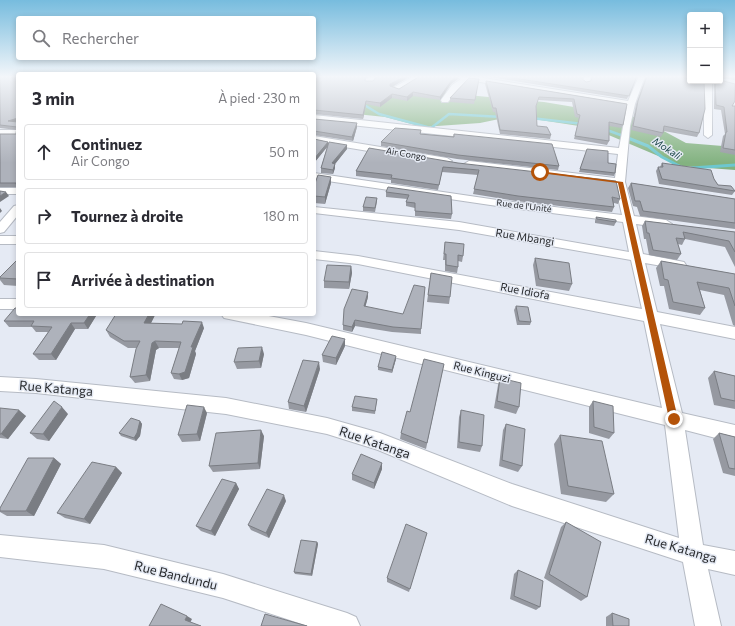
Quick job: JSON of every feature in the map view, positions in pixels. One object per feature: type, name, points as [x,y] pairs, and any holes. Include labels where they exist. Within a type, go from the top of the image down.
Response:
[{"type":"street","points":[[631,105],[624,152],[624,183],[649,315],[674,419],[693,554],[708,626]]},
{"type":"street","points":[[708,105],[708,135]]},
{"type":"street","points":[[316,118],[537,141],[624,152]]},
{"type":"street","points":[[0,133],[16,133]]},
{"type":"street","name":"Air Congo","points":[[316,139],[457,163],[624,183]]},
{"type":"street","name":"Rue de l'Unité","points":[[316,176],[675,225]]},
{"type":"street","points":[[0,191],[16,191]]},
{"type":"street","points":[[0,229],[16,210]]},
{"type":"street","name":"Rue Mbangi","points":[[316,210],[458,226],[546,240],[638,259],[690,267]]},
{"type":"street","points":[[0,240],[16,240]]},
{"type":"street","name":"Rue Idiofa","points":[[316,255],[358,260],[649,315],[735,333]]},
{"type":"street","points":[[0,304],[16,304]]},
{"type":"street","name":"Rue Kinguzi","points":[[239,316],[306,329],[735,434]]},
{"type":"street","name":"Rue Katanga","points":[[0,384],[36,386],[226,406],[327,426],[380,442],[512,495],[693,554],[735,563]]},
{"type":"street","name":"Rue Bandundu","points":[[0,546],[104,557],[223,586],[347,626]]},
{"type":"green space","points":[[333,105],[563,105],[634,117],[686,143],[735,147],[735,170],[682,166],[592,128],[514,116],[480,123],[423,127],[385,117],[337,112]]},
{"type":"building","points":[[0,105],[16,105],[16,119],[8,121],[16,122],[16,127],[0,125]]},
{"type":"building","points":[[316,105],[365,105],[363,115],[316,110]]},
{"type":"building","points":[[492,105],[536,105],[537,126],[547,127],[551,135],[500,130],[496,108],[493,108]]},
{"type":"building","points":[[575,105],[627,105],[623,125],[609,122],[609,141],[575,136],[580,115],[577,114]]},
{"type":"building","points":[[637,105],[705,105],[699,133],[664,126],[663,133],[633,126]]},
{"type":"building","points":[[717,105],[735,106],[735,150],[723,148],[727,132],[724,107]]},
{"type":"building","points":[[316,119],[357,123],[352,137],[316,131]]},
{"type":"building","points":[[395,128],[421,130],[420,134],[454,137],[454,134],[552,144],[559,166],[458,155],[381,142]]},
{"type":"building","points":[[0,134],[16,134],[16,183],[0,183]]},
{"type":"building","points":[[316,139],[328,142],[316,157]]},
{"type":"building","points":[[329,142],[347,145],[332,163],[335,164],[333,170],[321,168]]},
{"type":"building","points":[[369,148],[458,163],[616,181],[620,199],[612,197],[614,207],[518,196],[474,189],[479,170],[443,167],[439,185],[391,178],[392,175],[356,171]]},
{"type":"building","points":[[587,149],[608,151],[608,163],[616,164],[615,173],[580,169]]},
{"type":"building","points":[[662,163],[711,170],[718,185],[731,186],[735,191],[662,179],[658,167],[663,167]]},
{"type":"building","points":[[318,175],[331,177],[325,197],[316,196],[316,180]]},
{"type":"building","points":[[631,183],[735,199],[735,223],[643,211],[640,201],[635,201]]},
{"type":"building","points":[[388,187],[451,196],[452,214],[415,211],[415,203],[406,202],[409,195],[386,192]]},
{"type":"building","points":[[0,191],[6,192],[0,196]]},
{"type":"building","points":[[366,197],[377,198],[375,208],[363,207]]},
{"type":"building","points":[[596,217],[616,220],[616,222],[597,219]]},
{"type":"building","points":[[645,221],[735,232],[735,252],[729,241],[683,232],[685,239],[676,238],[681,254],[653,250],[649,233],[647,233]]},
{"type":"building","points":[[445,242],[464,244],[463,256],[458,255],[458,267],[446,265],[446,254],[444,254]]},
{"type":"building","points":[[535,258],[569,263],[572,284],[539,279]]},
{"type":"building","points":[[16,261],[16,279],[0,277]]},
{"type":"building","points":[[661,261],[735,274],[735,306],[729,288],[697,282],[705,308],[673,302],[668,280],[664,279]]},
{"type":"building","points":[[327,265],[351,266],[349,282],[324,281]]},
{"type":"building","points":[[431,273],[452,277],[450,297],[428,295]]},
{"type":"building","points":[[414,285],[425,287],[421,329],[393,327],[355,320],[352,327],[343,325],[344,309],[352,289],[368,292],[364,306],[403,314]]},
{"type":"building","points":[[516,306],[528,307],[531,322],[519,321]]},
{"type":"building","points":[[15,308],[16,316],[89,316],[84,323],[71,323],[51,354],[33,354],[52,327],[31,326],[34,321],[4,321]]},
{"type":"building","points":[[115,316],[148,316],[144,323],[182,324],[183,321],[202,322],[191,347],[193,347],[185,372],[179,374],[171,373],[181,342],[155,341],[152,343],[146,375],[130,377],[136,349],[140,341],[124,341],[106,330]]},
{"type":"building","points":[[332,336],[345,339],[336,358],[322,355]]},
{"type":"building","points":[[262,347],[259,361],[234,362],[238,348]]},
{"type":"building","points":[[382,352],[396,356],[392,370],[378,367]]},
{"type":"building","points":[[424,359],[444,364],[427,443],[401,433],[407,411],[410,412]]},
{"type":"building","points":[[303,360],[319,362],[304,406],[288,402]]},
{"type":"building","points":[[714,371],[735,376],[735,401],[721,398]]},
{"type":"building","points":[[500,378],[521,383],[519,407],[497,401]]},
{"type":"building","points":[[355,396],[377,399],[375,411],[352,407]]},
{"type":"building","points":[[54,401],[62,407],[43,434],[30,433]]},
{"type":"building","points":[[593,401],[613,406],[614,433],[594,427]]},
{"type":"building","points":[[187,405],[204,407],[197,434],[178,435]]},
{"type":"building","points":[[0,408],[19,410],[1,434],[0,434]]},
{"type":"building","points":[[461,410],[484,415],[482,446],[459,442]]},
{"type":"building","points":[[131,418],[140,421],[134,438],[119,433]]},
{"type":"building","points":[[506,424],[525,429],[522,466],[502,460]]},
{"type":"building","points":[[261,430],[258,463],[209,466],[216,433]]},
{"type":"building","points":[[719,433],[735,437],[735,469],[729,468]]},
{"type":"building","points":[[560,435],[602,441],[614,494],[568,486]]},
{"type":"building","points":[[361,454],[382,463],[374,483],[352,474]]},
{"type":"building","points":[[28,458],[54,458],[26,511],[0,511],[0,508]]},
{"type":"building","points":[[92,462],[116,467],[84,519],[57,513]]},
{"type":"building","points":[[222,479],[236,483],[211,531],[196,526]]},
{"type":"building","points":[[267,489],[284,495],[266,533],[248,525]]},
{"type":"building","points":[[566,522],[601,542],[587,597],[549,574]]},
{"type":"building","points":[[406,524],[427,533],[410,589],[387,578]]},
{"type":"building","points":[[301,540],[317,542],[311,574],[294,572]]},
{"type":"building","points":[[518,570],[543,581],[540,607],[514,596]]},
{"type":"building","points":[[161,604],[187,616],[185,620],[201,626],[149,626]]},
{"type":"building","points":[[612,613],[629,619],[629,626],[613,626]]},
{"type":"building","points":[[265,614],[307,626],[261,626]]},
{"type":"waterway","name":"Mokali","points":[[365,105],[379,114],[431,128],[449,114],[502,117]]},
{"type":"waterway","name":"Mokali","points":[[531,118],[583,124]]},
{"type":"waterway","name":"Mokali","points":[[604,129],[626,137]]},
{"type":"waterway","name":"Mokali","points":[[623,136],[648,146],[662,157],[683,168]]},
{"type":"waterway","name":"Mokali","points":[[692,168],[735,165]]},
{"type":"route","points":[[540,172],[620,182],[630,220],[649,315],[674,419]]}]
